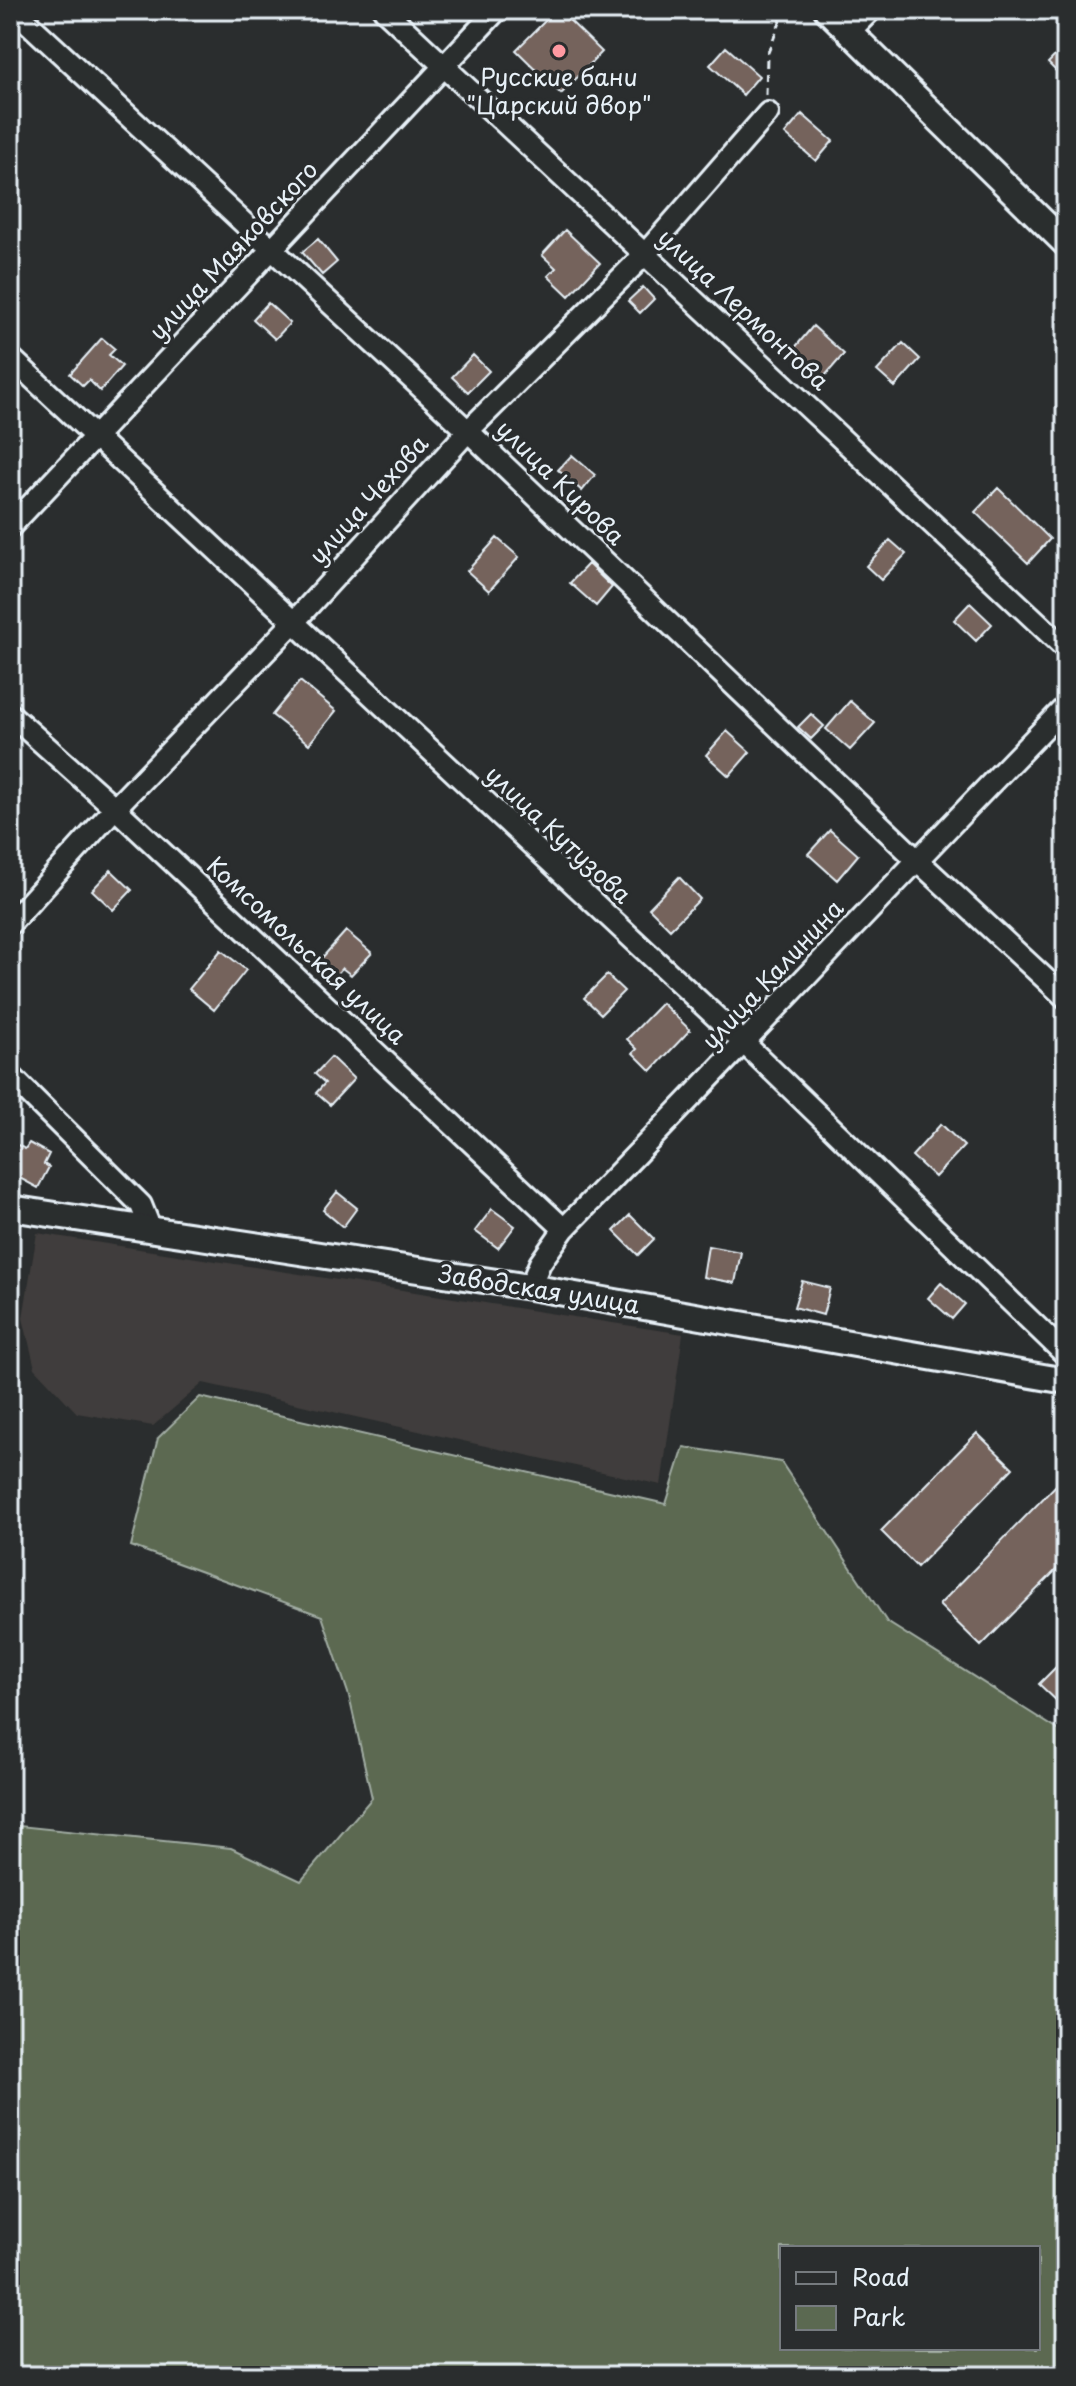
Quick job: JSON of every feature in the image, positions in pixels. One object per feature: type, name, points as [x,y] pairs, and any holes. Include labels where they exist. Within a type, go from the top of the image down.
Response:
[{"type":"street","name":"улица Кирова","points":[[14,10],[468,431],[1066,998]]},
{"type":"street","name":"улица Лермонтова","points":[[384,10],[1066,649]]},
{"type":"street","name":"улица Маяковского","points":[[10,527],[497,10]]},
{"type":"street","points":[[827,10],[1066,244]]},
{"type":"street","points":[[849,32],[871,10]]},
{"type":"street","name":"улица Чехова","points":[[10,924],[115,808],[293,623],[468,431],[645,254],[768,113]]},
{"type":"street","name":"улица Кутузова","points":[[10,357],[745,1044],[1066,1355]]},
{"type":"street","name":"улица Калинина","points":[[530,1287],[540,1263],[564,1229],[745,1044],[1066,706]]},
{"type":"street","name":"Комсомольская улица","points":[[10,714],[115,808],[564,1229]]},
{"type":"street","points":[[10,1075],[141,1205],[151,1230]]},
{"type":"street","name":"Заводская улица","points":[[10,1208],[530,1287],[1066,1381]]},
{"type":"path","points":[[768,113],[764,81],[767,55],[785,10]]},
{"type":"shaded area","points":[[37,1233],[683,1334],[661,1485],[203,1383],[153,1426],[77,1413],[35,1368],[23,1318]]},
{"type":"green space","points":[[200,1397],[666,1504],[684,1447],[781,1462],[887,1622],[1066,1732],[1066,2376],[10,2376],[10,1825],[231,1848],[301,1881],[372,1798],[349,1696],[322,1616],[131,1546],[158,1438]]},
{"type":"building","name":"Русские бани \"Царский двор\"","points":[[556,10],[602,52],[561,94],[516,50]]},
{"type":"building","points":[[1066,45],[1066,81],[1048,63]]},
{"type":"building","points":[[726,47],[759,76],[743,95],[710,65]]},
{"type":"building","points":[[802,114],[833,141],[816,161],[785,134]]},
{"type":"building","points":[[565,230],[600,263],[569,296],[548,276],[556,268],[542,255]]},
{"type":"building","points":[[318,239],[337,262],[322,275],[302,252]]},
{"type":"building","points":[[643,287],[654,299],[640,313],[628,301]]},
{"type":"building","points":[[268,303],[290,323],[275,339],[253,319]]},
{"type":"building","points":[[813,326],[844,354],[824,377],[793,350]]},
{"type":"building","points":[[102,338],[115,349],[109,355],[122,366],[100,391],[89,380],[83,386],[70,374]]},
{"type":"building","points":[[903,343],[920,359],[895,387],[877,371]]},
{"type":"building","points":[[473,355],[489,371],[468,392],[452,377]]},
{"type":"building","points":[[572,455],[595,475],[582,491],[558,470]]},
{"type":"building","points":[[998,488],[1050,539],[1028,563],[975,512]]},
{"type":"building","points":[[497,538],[519,557],[489,591],[467,571]]},
{"type":"building","points":[[890,540],[906,554],[881,580],[866,566]]},
{"type":"building","points":[[588,564],[612,587],[596,606],[570,583]]},
{"type":"building","points":[[970,603],[992,624],[976,641],[954,620]]},
{"type":"building","points":[[300,681],[336,711],[309,744],[272,715]]},
{"type":"building","points":[[850,701],[875,723],[850,750],[826,729]]},
{"type":"building","points":[[811,714],[824,726],[811,739],[798,727]]},
{"type":"building","points":[[727,731],[750,752],[729,776],[706,755]]},
{"type":"building","points":[[830,830],[858,855],[837,880],[808,854]]},
{"type":"building","points":[[111,870],[132,890],[113,910],[92,890]]},
{"type":"building","points":[[679,877],[700,899],[670,929],[649,908]]},
{"type":"building","points":[[346,931],[372,953],[351,975],[342,968],[336,975],[320,960]]},
{"type":"building","points":[[221,950],[246,970],[214,1010],[189,989]]},
{"type":"building","points":[[607,975],[624,991],[601,1014],[584,998]]},
{"type":"building","points":[[662,1003],[690,1030],[651,1071],[633,1053],[637,1049],[627,1039]]},
{"type":"building","points":[[331,1057],[354,1079],[330,1105],[316,1093],[325,1083],[315,1074]]},
{"type":"building","points":[[941,1124],[964,1146],[935,1177],[912,1156]]},
{"type":"building","points":[[29,1143],[49,1154],[44,1164],[49,1167],[38,1188],[10,1173],[10,1154],[16,1144],[25,1149]]},
{"type":"building","points":[[337,1192],[357,1208],[343,1227],[323,1210]]},
{"type":"building","points":[[492,1209],[515,1226],[498,1248],[475,1231]]},
{"type":"building","points":[[630,1215],[654,1239],[638,1255],[614,1231]]},
{"type":"building","points":[[708,1246],[741,1252],[735,1283],[703,1277]]},
{"type":"building","points":[[802,1281],[830,1288],[823,1315],[794,1307]]},
{"type":"building","points":[[941,1283],[965,1304],[952,1319],[928,1298]]},
{"type":"building","points":[[977,1433],[1013,1468],[917,1567],[881,1531]]},
{"type":"building","points":[[1066,1475],[1066,1560],[981,1646],[939,1605]]},
{"type":"building","points":[[1066,1657],[1066,1696],[1059,1703],[1039,1684]]},
{"type":"place","name":"Русские бани \"Царский двор\"","points":[[559,51]]}]
